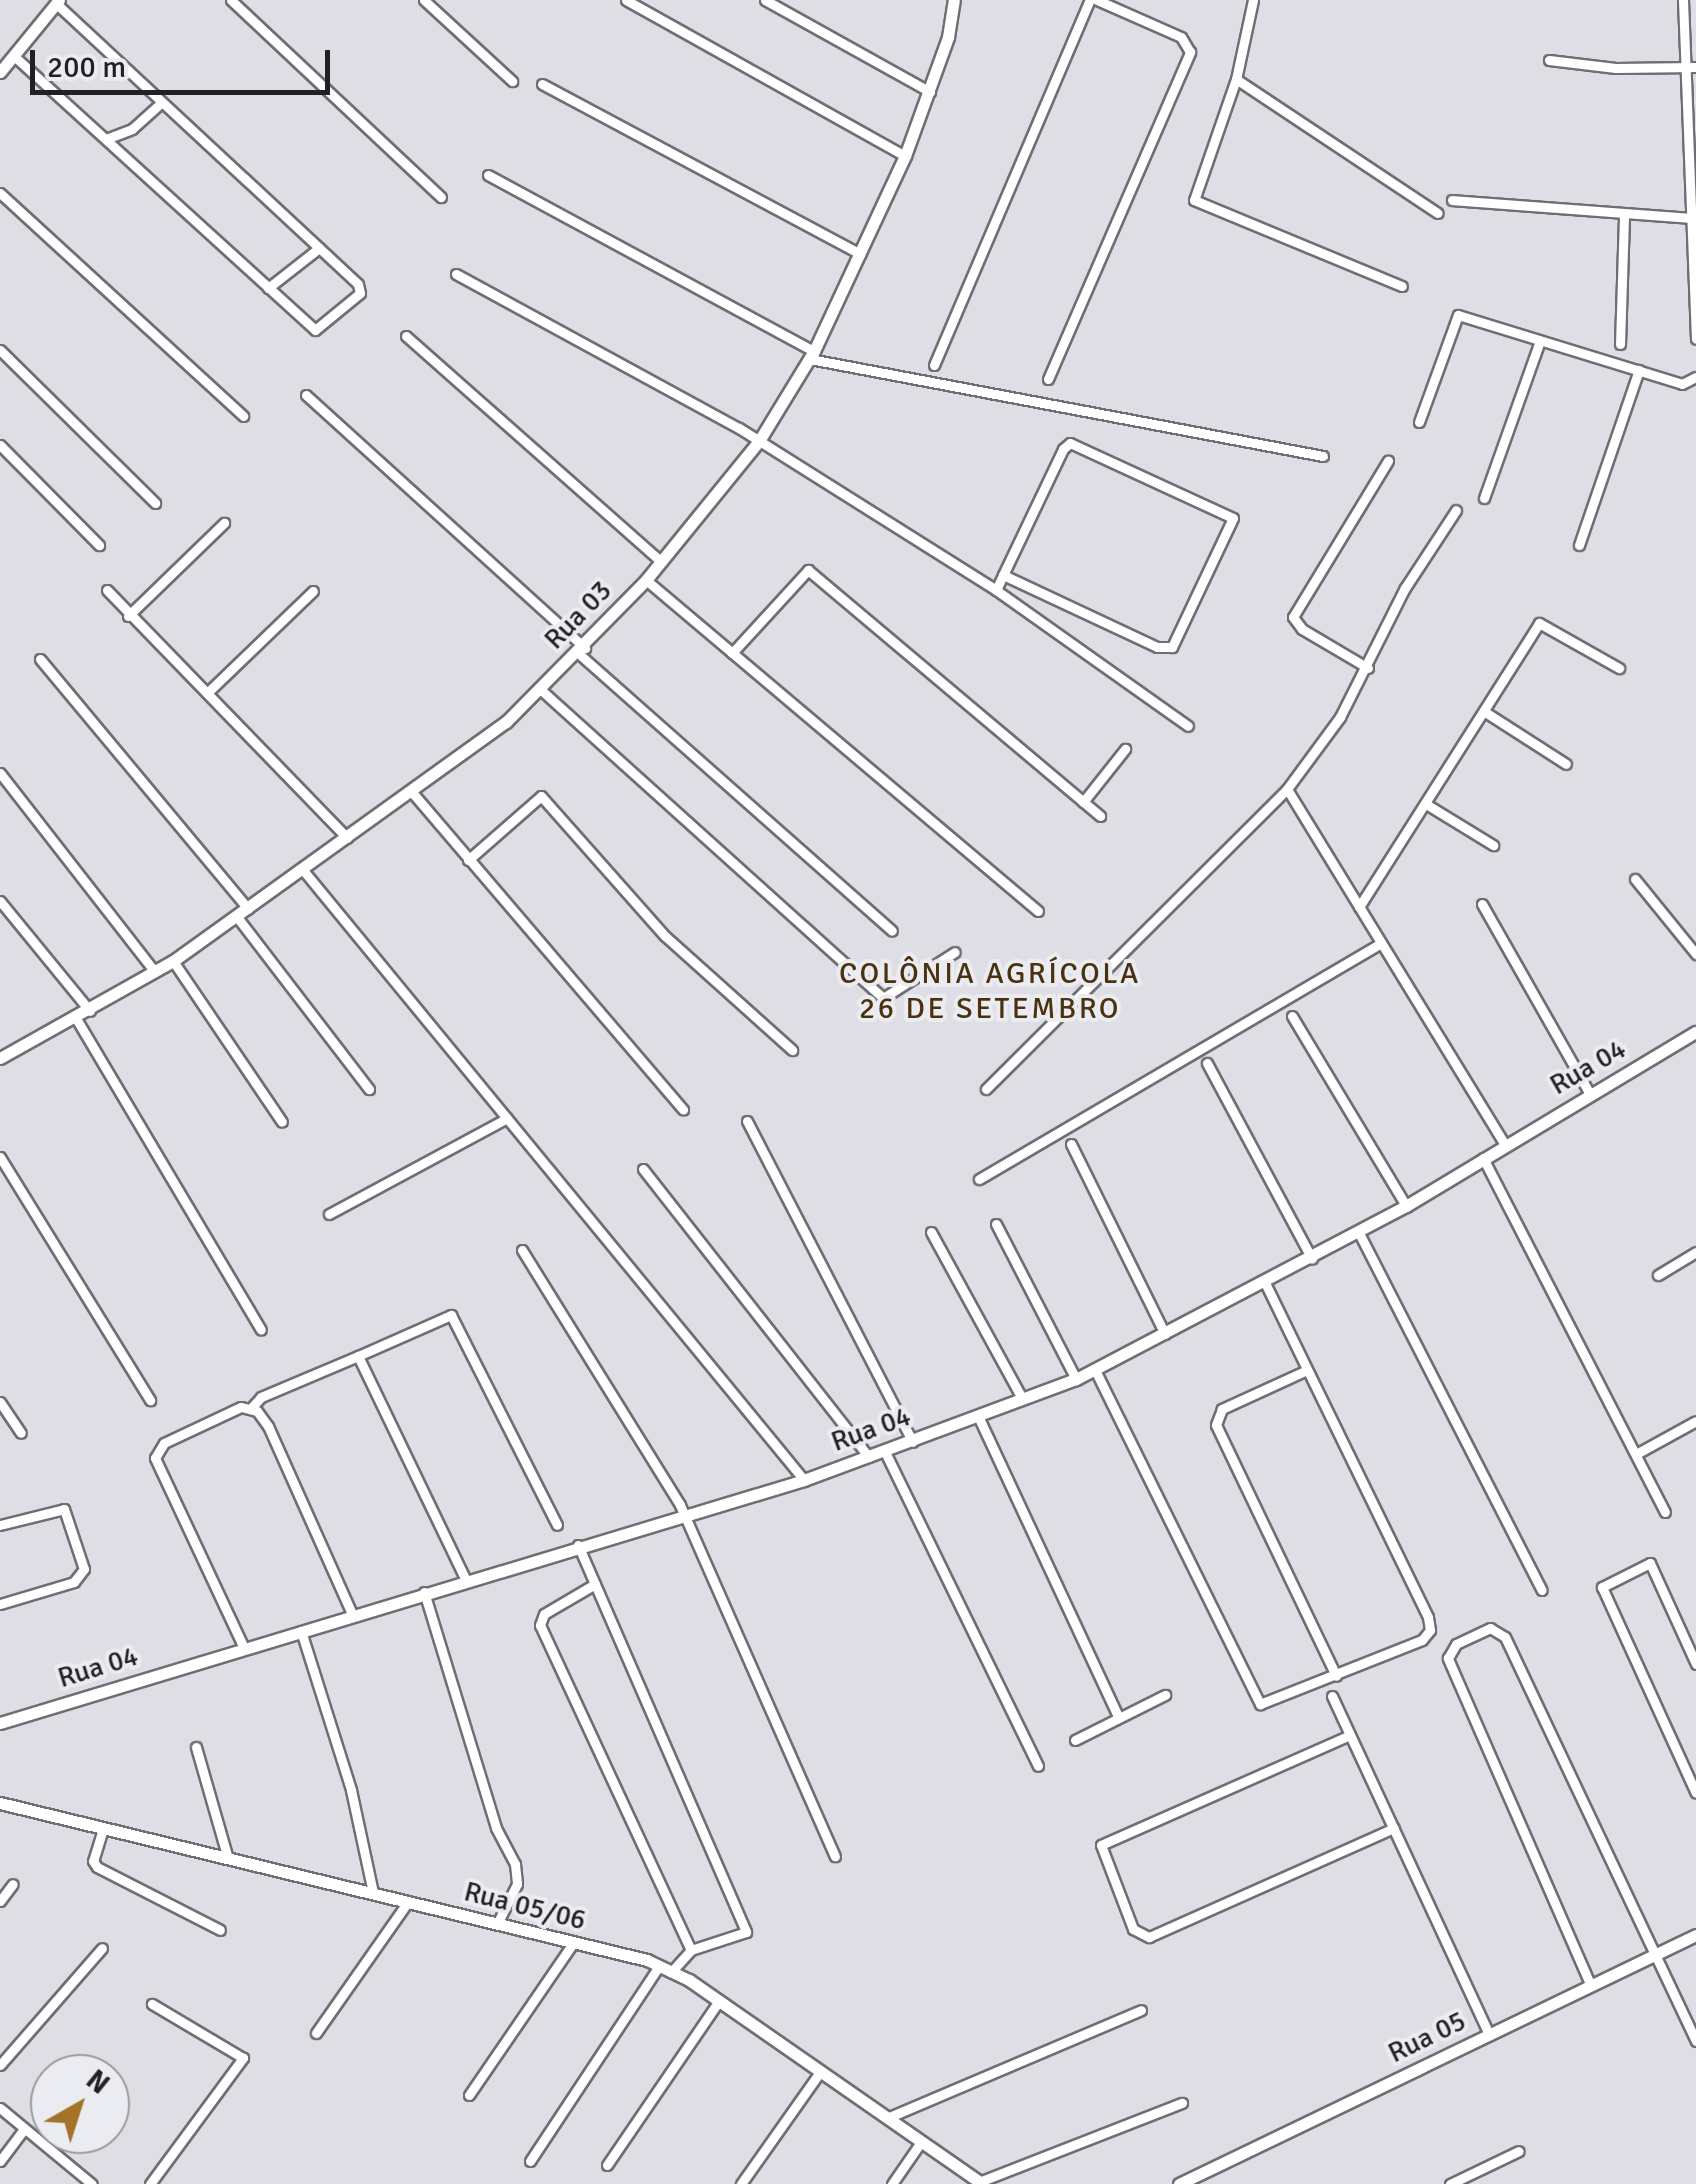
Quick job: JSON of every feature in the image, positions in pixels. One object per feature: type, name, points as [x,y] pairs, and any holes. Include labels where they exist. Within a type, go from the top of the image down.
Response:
[{"type":"street","points":[[231,0],[441,197]]},
{"type":"street","points":[[424,0],[512,81]]},
{"type":"street","points":[[626,0],[905,156]]},
{"type":"street","points":[[765,0],[930,92]]},
{"type":"street","name":"Rua 03","points":[[3,1052],[76,1020],[173,961],[411,791],[540,689],[646,580],[760,441],[812,355],[905,156],[930,92],[954,0]]},
{"type":"street","points":[[934,365],[1093,0],[1181,38],[1190,52],[1048,379]]},
{"type":"street","points":[[1254,0],[1236,79],[1194,200],[1402,286]]},
{"type":"street","points":[[1684,0],[1691,67],[1690,218],[1696,340]]},
{"type":"street","points":[[0,72],[57,2],[358,284],[360,293],[322,331],[268,288],[14,56]]},
{"type":"street","points":[[1549,60],[1691,67]]},
{"type":"street","points":[[1236,79],[1438,213]]},
{"type":"street","points":[[542,84],[862,254]]},
{"type":"street","points":[[106,139],[132,129],[162,102]]},
{"type":"street","points":[[488,175],[812,355],[1323,456]]},
{"type":"street","points":[[0,193],[242,416]]},
{"type":"street","points":[[1452,200],[1690,218]]},
{"type":"street","points":[[1620,344],[1624,214]]},
{"type":"street","points":[[268,288],[319,248]]},
{"type":"street","points":[[456,274],[760,441],[996,590],[1188,726]]},
{"type":"street","points":[[1418,422],[1454,317],[1682,384],[1696,377]]},
{"type":"street","points":[[406,336],[661,562]]},
{"type":"street","points":[[1484,498],[1540,341]]},
{"type":"street","points":[[0,350],[156,503]]},
{"type":"street","points":[[1578,545],[1639,370]]},
{"type":"street","points":[[306,394],[892,931]]},
{"type":"street","points":[[996,590],[1003,575],[1070,442],[1233,518],[1172,647],[1157,647],[1003,575]]},
{"type":"street","points":[[0,445],[99,544]]},
{"type":"street","points":[[1368,668],[1302,629],[1294,617],[1388,461]]},
{"type":"street","points":[[986,1089],[1287,789],[1368,668],[1405,588],[1456,510]]},
{"type":"street","points":[[128,616],[224,523]]},
{"type":"street","points":[[732,653],[808,570],[1100,816]]},
{"type":"street","points":[[646,580],[1038,911]]},
{"type":"street","points":[[108,590],[128,616],[346,838]]},
{"type":"street","points":[[207,693],[313,591]]},
{"type":"street","points":[[1360,907],[1539,623],[1619,668]]},
{"type":"street","points":[[40,659],[242,913],[369,1089]]},
{"type":"street","points":[[540,689],[883,998],[954,952]]},
{"type":"street","points":[[1486,712],[1566,764]]},
{"type":"street","points":[[1084,802],[1125,749]]},
{"type":"street","points":[[0,774],[155,972]]},
{"type":"street","points":[[1287,789],[1505,1145]]},
{"type":"street","points":[[411,791],[683,1110]]},
{"type":"street","points":[[468,860],[541,796],[664,936],[792,1050]]},
{"type":"street","points":[[1426,804],[1493,846]]},
{"type":"street","points":[[303,870],[804,1480]]},
{"type":"street","points":[[1634,879],[1696,954]]},
{"type":"street","points":[[0,901],[91,1011]]},
{"type":"street","points":[[1482,904],[1590,1094]]},
{"type":"street","points":[[979,1178],[1381,942]]},
{"type":"street","points":[[173,961],[282,1122]]},
{"type":"street","points":[[1292,1016],[1406,1206]]},
{"type":"street","points":[[76,1020],[262,1330]]},
{"type":"street","name":"Rua 04","points":[[0,1723],[578,1545],[804,1480],[1076,1379],[1359,1233],[1696,1032]]},
{"type":"street","points":[[1207,1063],[1312,1259]]},
{"type":"street","points":[[329,1214],[507,1118]]},
{"type":"street","points":[[747,1121],[913,1442]]},
{"type":"street","points":[[1071,1144],[1165,1335]]},
{"type":"street","points":[[0,1157],[150,1400]]},
{"type":"street","points":[[1484,1158],[1666,1512]]},
{"type":"street","points":[[643,1169],[869,1457]]},
{"type":"street","points":[[996,1224],[1076,1379]]},
{"type":"street","points":[[931,1232],[1022,1398]]},
{"type":"street","points":[[1359,1233],[1542,1590]]},
{"type":"street","points":[[522,1250],[683,1514],[835,1856]]},
{"type":"street","points":[[1658,1275],[1696,1252]]},
{"type":"street","points":[[1095,1370],[1250,1693],[1267,1705],[1422,1640],[1430,1630],[1265,1283]]},
{"type":"street","points":[[250,1409],[261,1396],[452,1314],[557,1524]]},
{"type":"street","points":[[358,1356],[466,1580]]},
{"type":"street","points":[[1307,1370],[1222,1409],[1216,1425],[1336,1676]]},
{"type":"street","points":[[0,1402],[20,1433]]},
{"type":"street","points":[[244,1648],[155,1458],[164,1443],[242,1407],[250,1409],[268,1426],[352,1614]]},
{"type":"street","points":[[978,1416],[1118,1716]]},
{"type":"street","points":[[1636,1454],[1696,1421]]},
{"type":"street","points":[[885,1452],[1038,1766]]},
{"type":"street","points":[[0,1525],[64,1508],[84,1569],[74,1582],[0,1604]]},
{"type":"street","points":[[530,2161],[665,1969],[691,1950],[746,1932],[578,1545]]},
{"type":"street","points":[[1696,1664],[1650,1563],[1602,1587],[1696,1793]]},
{"type":"street","points":[[595,1584],[544,1614],[540,1626],[691,1950]]},
{"type":"street","points":[[424,1592],[496,1828],[515,1864],[517,1884],[498,1924]]},
{"type":"street","points":[[1591,1986],[1448,1658],[1456,1644],[1490,1628],[1506,1636],[1652,1956],[1696,2041]]},
{"type":"street","points":[[301,1631],[351,1790],[374,1893]]},
{"type":"street","points":[[1075,1740],[1165,1694]]},
{"type":"street","points":[[1332,1696],[1490,2034]]},
{"type":"street","points":[[1350,1735],[1101,1845],[1132,1929],[1149,1937],[1394,1828]]},
{"type":"street","points":[[196,1748],[227,1855]]},
{"type":"street","name":"Rua 05/06","points":[[0,1802],[102,1832],[227,1855],[665,1969],[719,2001],[977,2182]]},
{"type":"street","points":[[102,1832],[93,1860],[97,1867],[220,1930]]},
{"type":"street","points":[[0,1900],[13,1884]]},
{"type":"street","points":[[316,2033],[407,1903]]},
{"type":"street","name":"Rua 05","points":[[1182,2183],[1696,1935]]},
{"type":"street","points":[[469,2095],[573,1943]]},
{"type":"street","points":[[0,2066],[102,1948]]},
{"type":"street","points":[[608,2165],[719,2001]]},
{"type":"street","points":[[150,2184],[242,2058],[152,2004]]},
{"type":"street","points":[[887,2118],[1141,2010]]},
{"type":"street","points":[[741,2184],[820,2072]]},
{"type":"street","points":[[977,2182],[1182,2102]]},
{"type":"street","points":[[0,2108],[92,2184]]},
{"type":"street","points":[[0,2161],[24,2128]]},
{"type":"street","points":[[892,2184],[921,2142]]},
{"type":"street","points":[[1450,2184],[1519,2150]]},
{"type":"street","points":[[1474,2172],[1480,2184]]},
{"type":"district","name":"COLÔNIA AGRÍCOLA 26 DE SETEMBRO","points":[[990,991]]}]
